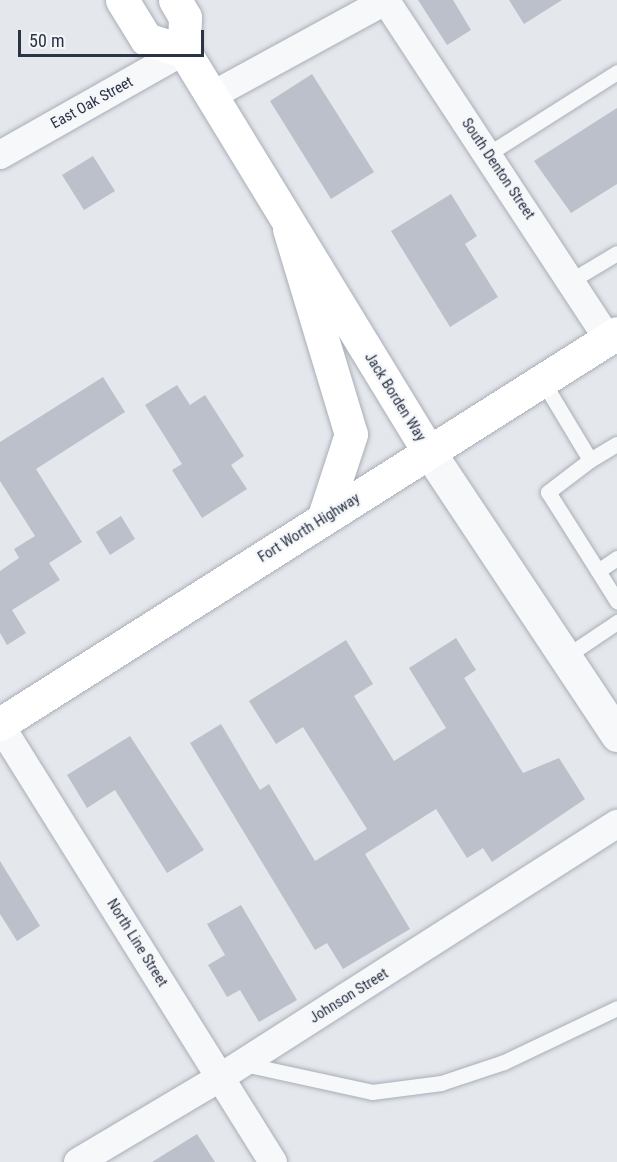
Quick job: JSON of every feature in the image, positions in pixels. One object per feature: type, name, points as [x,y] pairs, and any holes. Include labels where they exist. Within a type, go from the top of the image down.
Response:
[{"type":"main road","points":[[122,0],[146,39],[184,51],[185,17],[175,0]]},
{"type":"main road","name":"Jack Borden Way","points":[[184,51],[289,229],[429,452]]},
{"type":"main road","points":[[289,229],[351,434],[323,519]]},
{"type":"main road","name":"Fort Worth Highway","points":[[0,724],[612,336]]},
{"type":"street","points":[[211,96],[386,0]]},
{"type":"street","name":"South Denton Street","points":[[386,0],[572,280],[612,336]]},
{"type":"street","name":"East Oak Street","points":[[0,155],[184,51]]},
{"type":"street","name":"Jack Borden Way","points":[[429,452],[617,735]]},
{"type":"street","name":"North Line Street","points":[[0,724],[231,1071],[273,1162]]},
{"type":"street","name":"Johnson Street","points":[[78,1162],[231,1071],[617,824]]},
{"type":"lane","points":[[488,154],[617,72]]},
{"type":"lane","points":[[572,280],[617,253]]},
{"type":"lane","points":[[542,380],[590,460]]},
{"type":"lane","points":[[617,444],[590,460],[548,492],[617,601]]},
{"type":"lane","points":[[598,570],[617,558]]},
{"type":"lane","points":[[565,657],[617,622]]},
{"type":"lane","points":[[231,1071],[372,1092],[441,1083],[504,1062],[617,1008]]},
{"type":"building","points":[[418,0],[453,0],[471,30],[447,45]]},
{"type":"building","points":[[509,0],[562,0],[524,24]]},
{"type":"building","points":[[312,74],[374,172],[331,199],[270,101]]},
{"type":"building","points":[[617,108],[617,184],[571,213],[534,161]]},
{"type":"building","points":[[93,156],[115,191],[84,210],[62,175]]},
{"type":"building","points":[[451,194],[477,236],[465,244],[498,297],[450,327],[391,231]]},
{"type":"building","points":[[103,377],[125,412],[36,469],[82,542],[49,563],[60,580],[12,610],[26,633],[7,645],[0,633],[0,571],[19,558],[14,549],[35,536],[0,481],[0,442]]},
{"type":"building","points":[[177,385],[190,405],[205,395],[244,456],[231,465],[247,489],[202,518],[172,470],[182,464],[145,405]]},
{"type":"building","points":[[121,516],[135,539],[110,555],[96,532]]},
{"type":"building","points":[[456,638],[476,670],[464,678],[523,773],[559,758],[585,799],[492,862],[483,848],[467,858],[436,809],[365,854],[410,929],[343,969],[327,943],[315,950],[190,743],[221,724],[260,790],[269,784],[315,861],[367,829],[303,727],[276,744],[249,701],[346,640],[373,684],[354,696],[394,761],[446,728],[409,668]]},
{"type":"building","points":[[130,736],[204,850],[167,873],[115,790],[87,808],[67,775]]},
{"type":"building","points":[[0,861],[40,926],[17,941],[0,914]]},
{"type":"building","points":[[241,905],[297,1000],[259,1022],[240,990],[227,997],[208,965],[225,955],[207,924]]},
{"type":"building","points":[[197,1134],[215,1162],[152,1162]]}]
